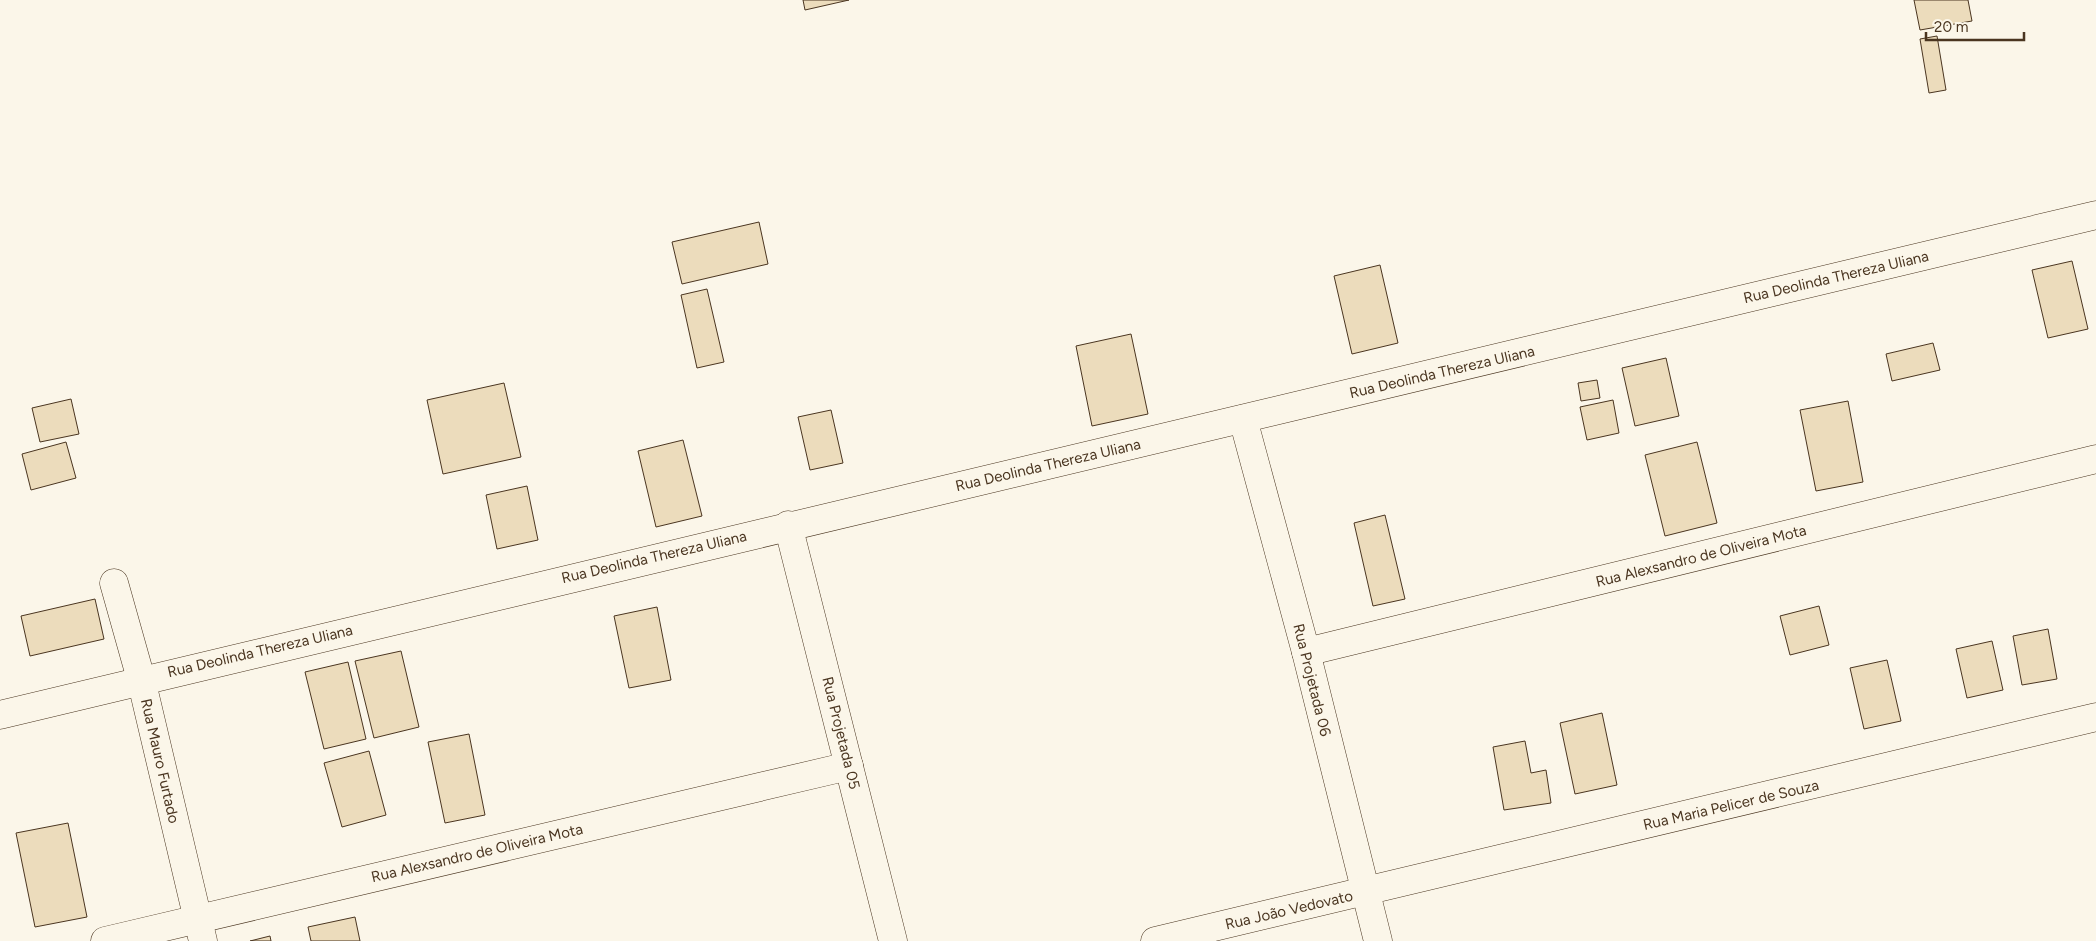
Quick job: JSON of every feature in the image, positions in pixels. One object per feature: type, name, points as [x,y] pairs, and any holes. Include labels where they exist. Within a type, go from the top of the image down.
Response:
[{"type":"street","name":"Rua Deolinda Thereza Uliana","points":[[0,715],[788,525],[1243,419],[2096,215]]},
{"type":"street","name":"Rua Projetada 06","points":[[1243,419],[1306,652],[1378,941]]},
{"type":"street","name":"Rua Alexsandro de Oliveira Mota","points":[[1306,652],[2096,459]]},
{"type":"street","name":"Rua Projetada 05","points":[[788,525],[893,941]]},
{"type":"street","name":"Rua Mauro Furtado","points":[[114,583],[141,680],[200,930]]},
{"type":"street","name":"Rua Maria Pelicer de Souza","points":[[1365,892],[2096,717]]},
{"type":"street","name":"Rua Alexsandro de Oliveira Mota","points":[[105,941],[200,930],[849,766]]},
{"type":"street","name":"Rua João Vedovato","points":[[1155,941],[1365,892]]},
{"type":"building","points":[[803,0],[849,0],[805,10]]},
{"type":"building","points":[[1914,0],[1968,0],[1972,21],[1920,30]]},
{"type":"building","points":[[1937,36],[1946,90],[1929,93],[1920,39]]},
{"type":"building","points":[[759,222],[768,264],[682,284],[672,242]]},
{"type":"building","points":[[2072,261],[2088,329],[2048,338],[2032,270]]},
{"type":"building","points":[[1380,265],[1398,343],[1352,354],[1334,276]]},
{"type":"building","points":[[707,289],[724,362],[697,368],[681,295]]},
{"type":"building","points":[[1131,334],[1148,414],[1092,426],[1076,346]]},
{"type":"building","points":[[1933,343],[1940,370],[1892,381],[1886,354]]},
{"type":"building","points":[[1666,358],[1679,416],[1635,426],[1622,368]]},
{"type":"building","points":[[1597,380],[1600,398],[1581,401],[1578,383]]},
{"type":"building","points":[[504,383],[521,457],[443,474],[427,400]]},
{"type":"building","points":[[71,399],[79,434],[40,442],[32,408]]},
{"type":"building","points":[[1613,400],[1619,433],[1587,440],[1580,407]]},
{"type":"building","points":[[1848,401],[1863,482],[1816,491],[1800,410]]},
{"type":"building","points":[[831,410],[843,463],[810,470],[798,417]]},
{"type":"building","points":[[683,440],[702,516],[656,527],[638,451]]},
{"type":"building","points":[[66,442],[76,478],[31,490],[22,454]]},
{"type":"building","points":[[1697,442],[1717,523],[1665,536],[1645,455]]},
{"type":"building","points":[[527,486],[538,540],[497,549],[486,495]]},
{"type":"building","points":[[1385,515],[1405,599],[1373,606],[1354,523]]},
{"type":"building","points":[[95,599],[104,639],[30,656],[21,616]]},
{"type":"building","points":[[1819,606],[1829,645],[1790,655],[1780,616]]},
{"type":"building","points":[[657,607],[671,680],[629,688],[614,616]]},
{"type":"building","points":[[2048,629],[2057,679],[2022,685],[2013,636]]},
{"type":"building","points":[[1992,641],[2003,690],[1967,698],[1956,649]]},
{"type":"building","points":[[401,651],[419,727],[374,738],[355,661]]},
{"type":"building","points":[[1887,660],[1901,721],[1864,729],[1850,668]]},
{"type":"building","points":[[348,662],[366,739],[324,749],[305,672]]},
{"type":"building","points":[[1602,713],[1617,785],[1575,794],[1560,723]]},
{"type":"building","points":[[469,734],[485,815],[445,823],[428,742]]},
{"type":"building","points":[[1525,741],[1531,773],[1546,770],[1551,803],[1504,810],[1493,747]]},
{"type":"building","points":[[369,751],[386,815],[342,827],[324,763]]},
{"type":"building","points":[[68,823],[87,917],[35,927],[16,833]]},
{"type":"building","points":[[355,917],[360,941],[311,941],[308,927]]},
{"type":"building","points":[[270,936],[271,941],[250,941]]}]
